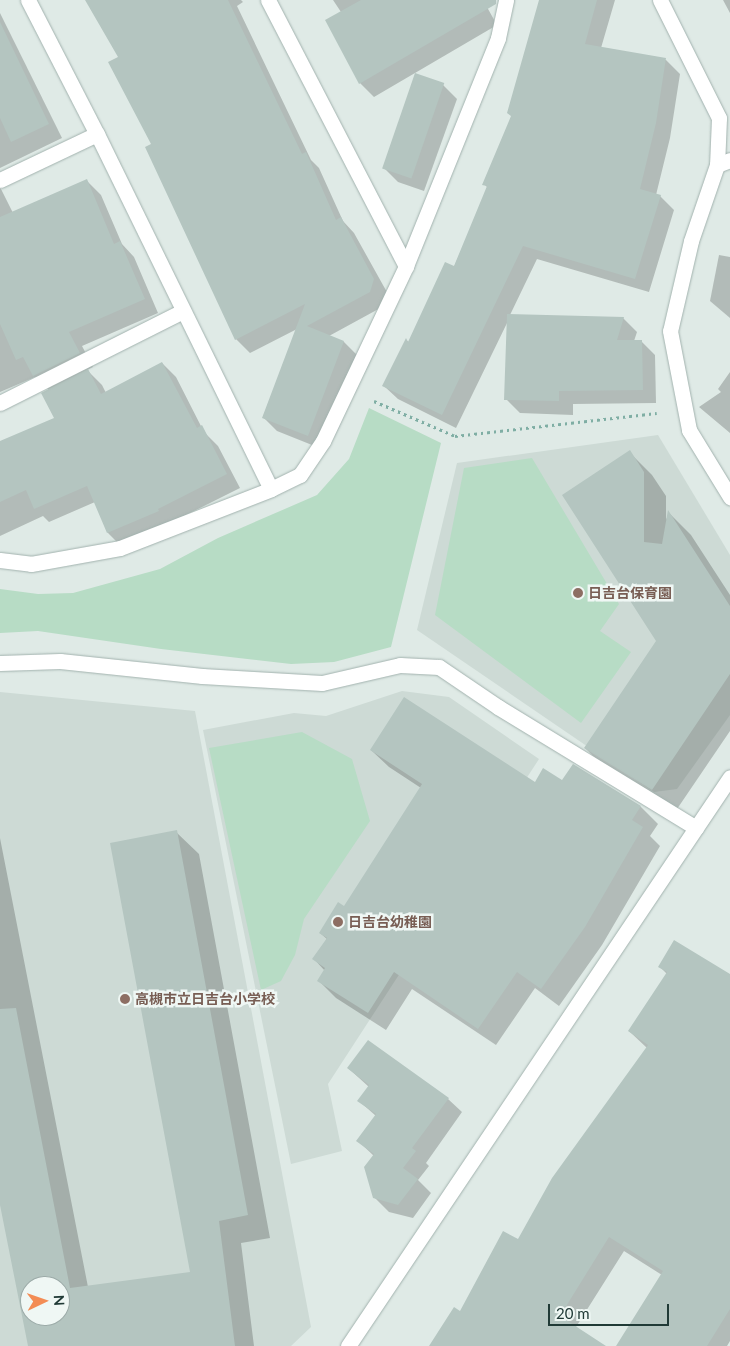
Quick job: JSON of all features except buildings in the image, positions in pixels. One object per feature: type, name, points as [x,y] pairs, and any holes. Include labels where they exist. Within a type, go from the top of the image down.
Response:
[{"type":"street","points":[[28,0],[271,489]]},
{"type":"street","points":[[268,0],[406,266]]},
{"type":"street","points":[[0,560],[31,564],[120,548],[271,489],[300,475],[323,441],[406,266],[498,38],[506,0]]},
{"type":"street","points":[[660,0],[718,118],[723,162],[691,241],[670,331],[689,430],[730,497]]},
{"type":"street","points":[[0,180],[96,134]]},
{"type":"street","points":[[0,403],[183,311]]},
{"type":"street","points":[[0,663],[60,661],[202,676],[322,683],[400,664],[439,668],[498,707],[696,828]]},
{"type":"street","points":[[348,1346],[730,777]]},
{"type":"path","points":[[348,389],[455,436],[685,409]]},
{"type":"shaded area","name":"日吉台保育園","points":[[658,435],[730,555],[730,715],[677,789],[654,792],[417,630],[457,463]]},
{"type":"shaded area","name":"日吉台幼稚園","points":[[402,691],[449,697],[539,759],[328,1084],[342,1151],[291,1164],[203,730],[294,713],[326,716]]},
{"type":"shaded area","name":"高槻市立日吉台小学校","points":[[0,692],[195,711],[311,1327],[291,1346],[0,1346]]},
{"type":"green space","points":[[369,408],[441,443],[391,647],[334,662],[291,664],[161,649],[38,631],[0,633],[0,589],[38,594],[73,593],[160,569],[218,538],[317,495],[349,459]]},
{"type":"green space","points":[[532,458],[619,604],[600,631],[631,652],[581,723],[435,615],[464,468]]},
{"type":"green space","points":[[302,732],[352,759],[370,821],[304,919],[295,955],[281,981],[261,990],[209,748]]},
{"type":"place","name":"日吉台保育園","points":[[578,593]]},
{"type":"place","name":"日吉台幼稚園","points":[[338,922]]},
{"type":"place","name":"高槻市立日吉台小学校","points":[[125,999]]}]
